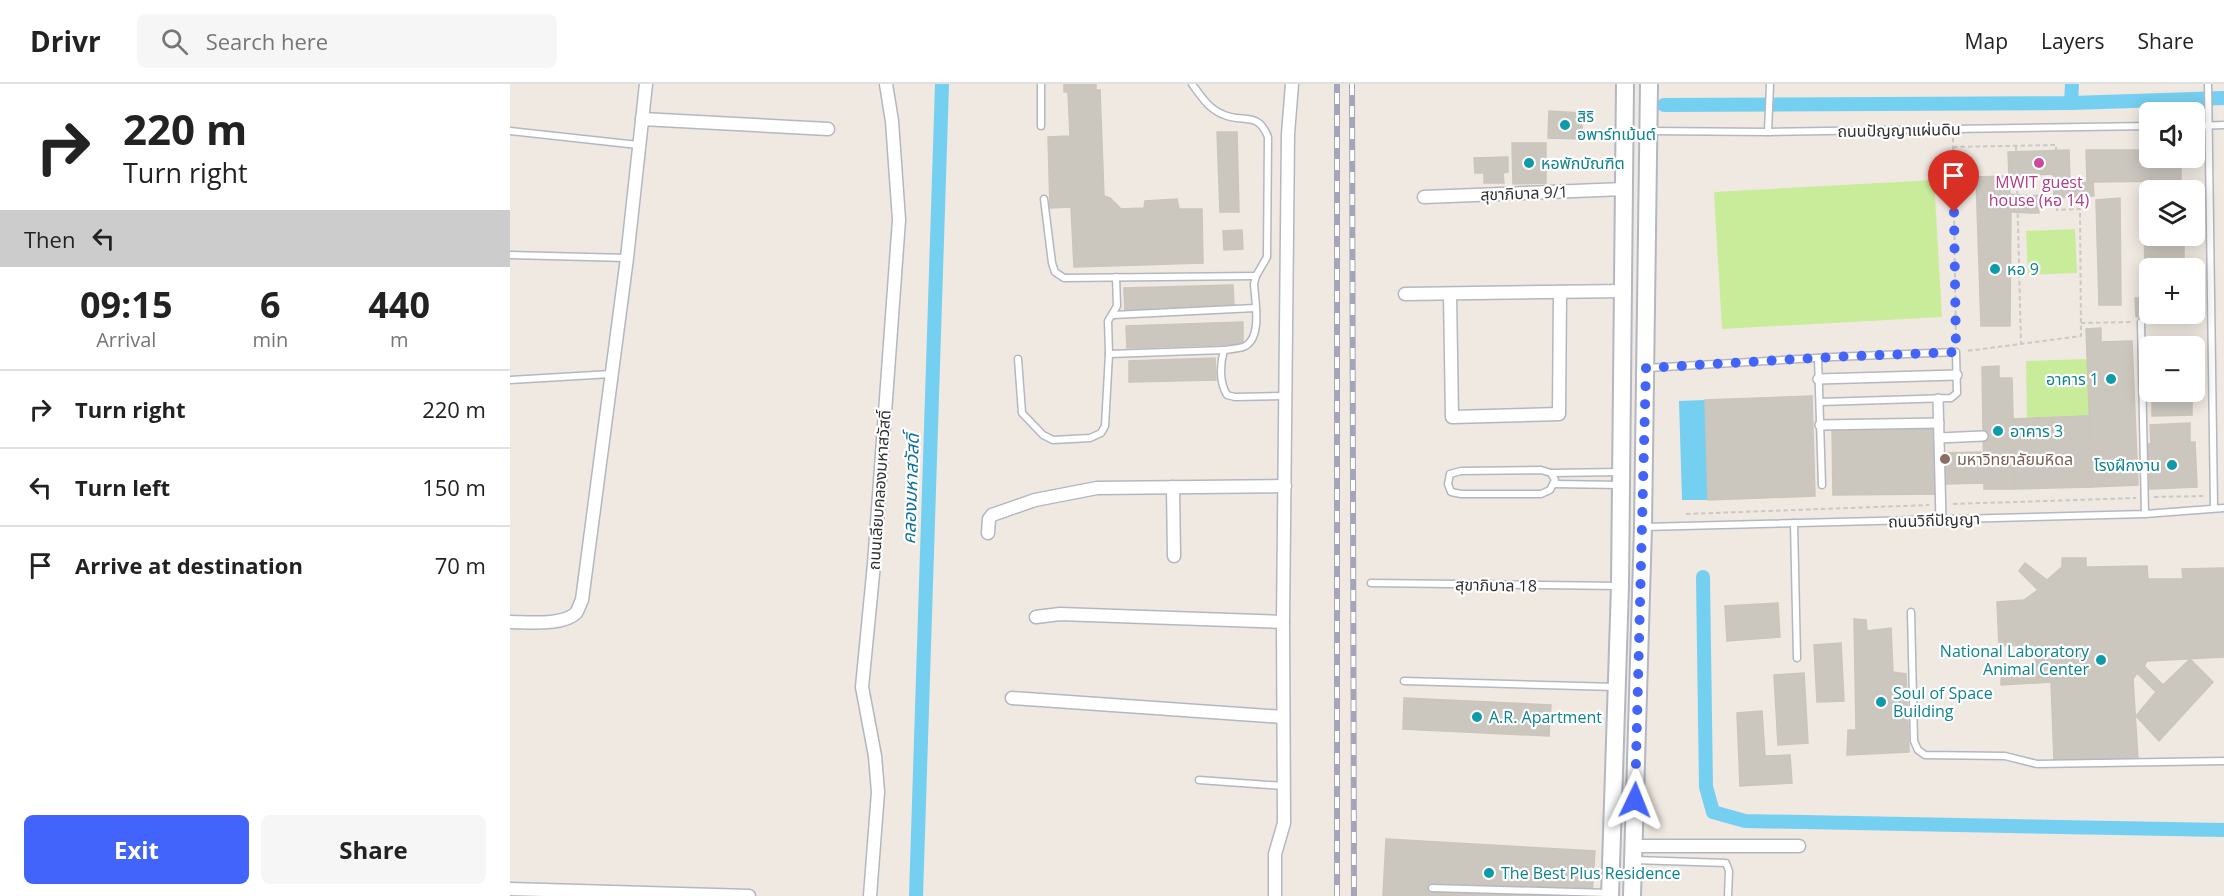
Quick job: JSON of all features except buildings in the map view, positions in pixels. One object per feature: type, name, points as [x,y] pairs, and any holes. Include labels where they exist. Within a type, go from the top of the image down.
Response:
[{"type":"main road","points":[[1610,895],[1620,586],[1625,84]]},
{"type":"main road","points":[[1632,896],[1643,527],[1649,84]]},
{"type":"street","points":[[510,622],[547,622],[563,619],[575,613],[582,600],[627,258],[646,84]]},
{"type":"street","name":"ถนนเลียบคลองมหาสวัสดิ์","points":[[870,896],[878,792],[875,756],[862,687],[874,564],[899,220],[892,121],[886,84]]},
{"type":"street","points":[[1275,896],[1275,854],[1284,823],[1283,622],[1288,134],[1292,84]]},
{"type":"street","points":[[642,119],[828,129]]},
{"type":"street","name":"สุขาภิบาล 9/1","points":[[1424,197],[1624,189]]},
{"type":"street","points":[[1405,294],[1624,291]]},
{"type":"street","points":[[1450,294],[1452,417],[1559,414],[1560,292]]},
{"type":"street","points":[[1818,379],[1957,375]]},
{"type":"street","points":[[1938,399],[1941,520]]},
{"type":"street","points":[[1820,425],[1939,423]]},
{"type":"street","points":[[1939,438],[1983,436]]},
{"type":"street","points":[[988,533],[989,519],[992,515],[1046,497],[1097,488],[1285,486]]},
{"type":"street","points":[[1173,487],[1174,556]]},
{"type":"street","points":[[1036,617],[1060,614],[1283,622]]},
{"type":"street","points":[[1012,698],[1284,717]]},
{"type":"street","points":[[1633,853],[1799,846]]},
{"type":"street","points":[[510,889],[749,896]]},
{"type":"lane","points":[[1041,84],[1041,126]]},
{"type":"lane","points":[[1109,354],[1224,350],[1244,347],[1256,334],[1254,284],[1266,257],[1268,137],[1264,126],[1253,119],[1222,114],[1207,105],[1192,84]]},
{"type":"lane","points":[[1768,132],[1770,84]]},
{"type":"lane","points":[[2208,84],[2214,508]]},
{"type":"lane","points":[[2208,126],[2224,125]]},
{"type":"lane","name":"ถนนปัญญาแผ่นดิน","points":[[1649,131],[1768,132],[2139,126]]},
{"type":"lane","points":[[510,131],[638,146]]},
{"type":"lane","points":[[1044,199],[1052,263],[1055,272],[1064,278],[1256,276]]},
{"type":"lane","points":[[510,255],[627,258]]},
{"type":"lane","points":[[1018,359],[1022,413],[1043,435],[1053,440],[1090,438],[1101,434],[1105,426],[1109,354],[1108,321],[1117,306],[1116,277]]},
{"type":"lane","points":[[1113,315],[1255,308]]},
{"type":"lane","points":[[2140,324],[2145,514]]},
{"type":"lane","points":[[1224,350],[1221,359],[1222,387],[1227,395],[1235,397],[1286,396]]},
{"type":"lane","points":[[1646,368],[1956,352],[1956,396],[1951,398],[1820,402]]},
{"type":"lane","points":[[1818,358],[1822,485]]},
{"type":"lane","points":[[510,380],[611,375]]},
{"type":"lane","points":[[1551,473],[1555,480],[1554,484],[1550,490],[1541,494],[1461,494],[1451,492],[1448,484],[1450,474],[1461,471],[1541,470],[1551,473],[1621,478]]},
{"type":"lane","points":[[1554,484],[1621,478]]},
{"type":"lane","name":"ถนนวิถีปัญญา","points":[[1643,527],[2145,514],[2224,508]]},
{"type":"lane","points":[[1794,524],[1797,658]]},
{"type":"lane","name":"สุขาภิบาล 18","points":[[1371,583],[1620,586]]},
{"type":"lane","points":[[1911,612],[1914,741],[1918,750],[1925,755],[2005,756],[2037,764],[2224,761]]},
{"type":"lane","points":[[1404,681],[1617,687]]},
{"type":"lane","points":[[1199,780],[1284,786]]},
{"type":"lane","points":[[1633,853],[1726,863],[1728,896]]},
{"type":"lane","points":[[1432,888],[1610,895]]},
{"type":"path","points":[[1953,129],[1953,147],[1956,352],[2081,336],[2080,209],[2057,210],[2056,146],[1953,147]]},
{"type":"path","points":[[2016,146],[2022,344]]},
{"type":"path","points":[[1686,514],[2203,495]]},
{"type":"green space","points":[[1934,180],[1942,317],[1722,329],[1714,192]]},
{"type":"green space","points":[[2075,229],[2077,273],[2028,275],[2026,231]]},
{"type":"green space","points":[[2087,359],[2089,416],[2027,418],[2026,361]]},
{"type":"water","points":[[1705,400],[1708,500],[1682,500],[1679,401]]},
{"type":"waterway","name":"คลองมหาสวัสดิ์","points":[[916,896],[942,84]]},
{"type":"waterway","points":[[2071,103],[2072,84]]},
{"type":"waterway","points":[[1664,105],[2071,103],[2224,98]]},
{"type":"waterway","points":[[1703,577],[1706,787],[1713,812],[1745,821],[2224,830]]},
{"type":"railway","points":[[1337,84],[1337,896]]},
{"type":"railway","points":[[1352,84],[1354,896]]},
{"type":"place","name":"สิริ อพาร์ทเม้นต์","points":[[1565,125]]},
{"type":"place","name":"หอพักบัณฑิต","points":[[1529,163]]},
{"type":"place","name":"MWIT guest house (หอ 14)","points":[[2039,163]]},
{"type":"place","name":"หอ 9","points":[[1995,269]]},
{"type":"place","name":"อาคาร 1","points":[[2111,379]]},
{"type":"place","name":"อาคาร 3","points":[[1998,431]]},
{"type":"place","name":"มหาวิทยาลัยมหิดล","points":[[1945,459]]},
{"type":"place","name":"โรงฝึกงาน","points":[[2172,465]]},
{"type":"place","name":"National Laboratory Animal Center","points":[[2101,660]]},
{"type":"place","name":"Soul of Space Building","points":[[1881,702]]},
{"type":"place","name":"A.R. Apartment","points":[[1477,717]]},
{"type":"place","name":"The Best Plus Residence","points":[[1489,873]]},
{"type":"route","points":[[1635,800],[1646,368],[1956,352],[1954,212]]}]
